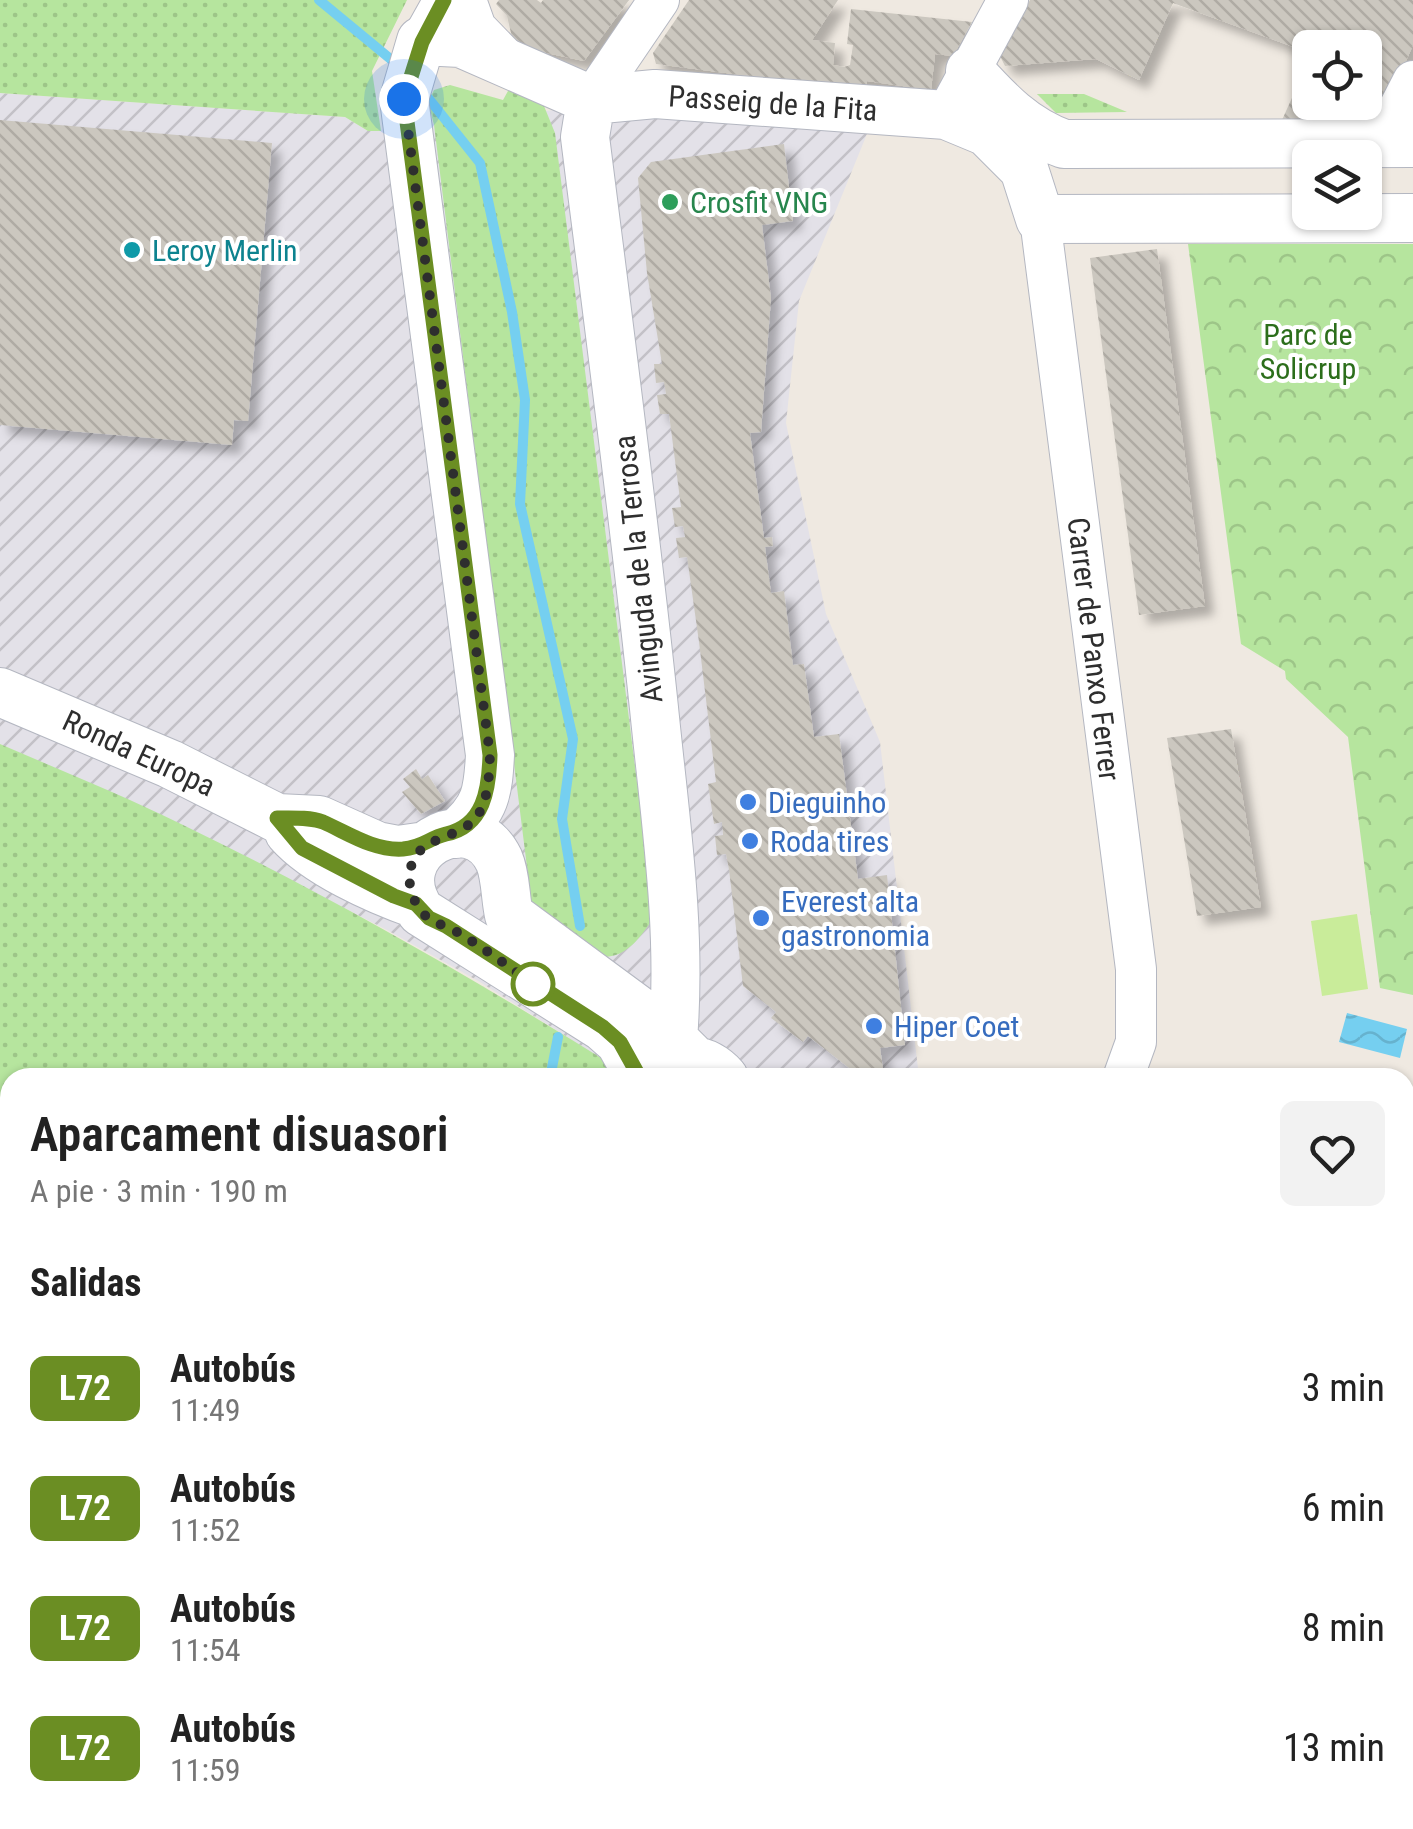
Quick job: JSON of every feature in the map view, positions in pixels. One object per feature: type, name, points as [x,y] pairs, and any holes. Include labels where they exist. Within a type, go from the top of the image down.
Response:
[{"type":"street","points":[[444,0],[422,42],[404,99],[490,755],[485,800],[477,817],[416,858],[410,873],[410,889],[431,915],[462,927],[483,919],[495,907],[503,887]]},
{"type":"street","name":"Passeig de la Fita","points":[[466,0],[476,28],[510,64]]},
{"type":"street","points":[[591,100],[660,0]]},
{"type":"street","points":[[946,116],[1008,0]]},
{"type":"street","name":"Passeig de la Fita","points":[[422,42],[461,43],[591,100],[656,94],[946,116],[987,132],[1024,168],[1040,219]]},
{"type":"street","points":[[970,71],[1008,113],[1038,134],[1064,144],[1397,143],[1413,80]]},
{"type":"street","name":"Avinguda de la Terrosa","points":[[591,100],[585,137],[636,537],[676,908],[686,1064]]},
{"type":"street","points":[[1024,168],[1039,154],[1064,144]]},
{"type":"street","points":[[1040,219],[1413,218]]},
{"type":"street","name":"Carrer de Panxo Ferrer","points":[[1040,219],[1136,970],[1136,1042],[1127,1068]]},
{"type":"street","name":"Ronda Europa","points":[[0,692],[170,764],[277,818],[302,848],[431,915],[603,1027],[620,1042],[634,1068]]},
{"type":"street","name":"Ronda Europa","points":[[277,818],[319,820],[377,846],[398,850],[441,839]]},
{"type":"street","points":[[441,839],[474,837],[490,847],[500,864],[509,915],[686,1064]]},
{"type":"shaded area","points":[[0,93],[345,117],[368,131],[626,102],[869,129],[799,301],[786,423],[826,614],[880,742],[918,1068],[613,1068],[480,982],[387,930],[180,824],[0,744]]},
{"type":"green space","points":[[0,0],[407,0],[372,71],[381,131],[368,131],[345,117],[0,93]]},
{"type":"green space","points":[[450,85],[503,100],[508,91],[520,87],[544,106],[555,133],[654,917],[633,944],[612,956],[603,957],[532,907],[434,125],[428,102],[434,90]]},
{"type":"green space","points":[[1037,94],[1084,94],[1127,112],[1056,113]]},
{"type":"green space","name":"Parc de Solicrup","points":[[1188,244],[1413,244],[1413,995],[1380,988],[1348,737],[1286,679],[1285,671],[1241,644]]},
{"type":"green space","points":[[0,744],[159,813],[292,880],[454,970],[614,1066],[614,1068],[0,1068]]},
{"type":"green space","points":[[1357,914],[1368,989],[1322,996],[1311,921]]},
{"type":"water","points":[[1347,1013],[1407,1029],[1400,1058],[1339,1042]]},
{"type":"building","points":[[499,0],[629,0],[584,61],[514,46],[507,16],[496,4]]},
{"type":"building","points":[[689,0],[838,0],[812,40],[835,43],[833,65],[844,67],[850,65],[853,45],[847,44],[851,9],[972,22],[953,56],[935,54],[931,90],[867,81],[867,86],[789,81],[656,64],[653,53]]},
{"type":"building","points":[[1030,0],[1413,0],[1413,45],[1388,102],[1382,107],[1382,30],[1292,30],[1292,46],[1173,3],[1139,80],[1096,59],[1005,66],[1000,56]]},
{"type":"building","points":[[1292,98],[1292,120],[1366,120],[1358,126],[1282,120]]},
{"type":"building","name":"Leroy Merlin","points":[[0,120],[272,143],[248,421],[234,420],[232,445],[0,425]]},
{"type":"building","points":[[784,144],[793,221],[762,225],[771,298],[761,432],[750,433],[764,538],[772,537],[773,546],[765,547],[771,593],[784,591],[793,665],[804,664],[814,737],[839,734],[858,879],[887,875],[905,1045],[880,1048],[883,1068],[849,1068],[808,1036],[803,1042],[771,1018],[776,1012],[743,986],[726,854],[717,855],[715,836],[723,835],[722,822],[714,824],[708,784],[716,782],[687,557],[679,558],[676,538],[685,537],[683,526],[675,527],[672,508],[681,507],[669,414],[660,414],[657,395],[666,394],[664,382],[656,383],[654,364],[662,364],[647,273],[638,178],[651,162]]},
{"type":"building","points":[[1157,249],[1205,606],[1139,615],[1090,258]]},
{"type":"building","points":[[1231,729],[1261,907],[1197,916],[1167,738]]},
{"type":"building","points":[[416,769],[422,779],[428,775],[445,801],[421,814],[402,792],[410,787],[403,779]]},
{"type":"waterway","points":[[319,0],[399,66]]},
{"type":"waterway","points":[[421,89],[480,163],[512,312],[525,400],[520,504],[573,739],[562,819],[580,926]]},
{"type":"waterway","points":[[552,1068],[558,1037]]},
{"type":"bus line","name":"L72","points":[[444,0],[422,42],[404,99],[490,755],[485,800],[477,817],[456,834],[446,834],[426,846],[398,850],[347,835],[319,820],[277,818],[302,848],[416,904],[429,918],[603,1027],[620,1042],[637,1068]]},
{"type":"place","name":"Crosfit VNG","points":[[670,202]]},
{"type":"place","name":"Leroy Merlin","points":[[132,250]]},
{"type":"place","name":"Dieguinho","points":[[748,802]]},
{"type":"place","name":"Roda tires","points":[[750,841]]},
{"type":"place","name":"Everest alta gastronomia","points":[[761,918]]},
{"type":"place","name":"Hiper Coet","points":[[874,1026]]},
{"type":"route","points":[[404,99],[490,755],[485,800],[477,817],[456,834],[446,834],[422,849],[412,868],[410,889],[416,904],[429,918],[533,984]]}]
